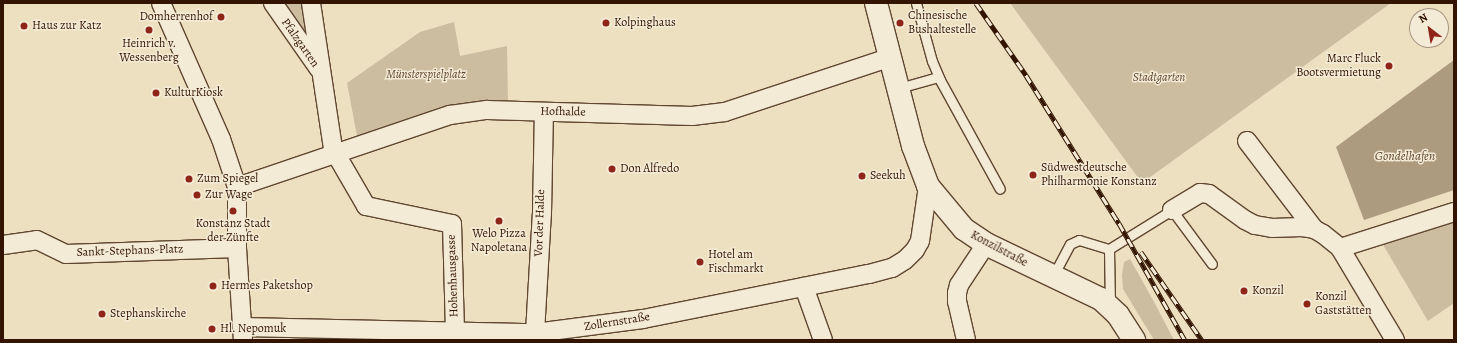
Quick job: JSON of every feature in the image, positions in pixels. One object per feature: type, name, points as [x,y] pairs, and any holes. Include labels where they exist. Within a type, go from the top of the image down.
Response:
[{"type":"street","points":[[161,3],[221,139],[237,187],[237,248],[242,333]]},
{"type":"street","name":"Pfalzgarten","points":[[273,3],[322,73],[333,149],[337,154]]},
{"type":"street","points":[[311,3],[322,73]]},
{"type":"street","name":"Konzilstraße","points":[[876,3],[891,56],[913,146],[928,186],[964,229],[986,244],[1093,294],[1110,305],[1134,340]]},
{"type":"street","name":"Hofhalde","points":[[237,187],[450,115],[487,110],[692,116],[725,112],[891,56]]},
{"type":"street","name":"Vor der Halde","points":[[535,333],[542,213],[544,112]]},
{"type":"street","points":[[1247,141],[1314,229]]},
{"type":"street","name":"Hohenhausgasse","points":[[337,154],[366,206],[452,224],[455,332]]},
{"type":"street","name":"Zollernstraße","points":[[242,333],[535,333],[643,319],[804,287],[892,268],[905,260],[915,250],[920,241],[928,186]]},
{"type":"street","points":[[1172,210],[1200,193],[1209,194],[1255,226],[1272,228],[1302,227],[1314,229],[1330,238],[1340,248],[1395,340]]},
{"type":"street","points":[[1340,248],[1454,212]]},
{"type":"street","name":"Sankt-Stephans-Platz","points":[[3,245],[37,240],[66,254],[237,248]]},
{"type":"street","points":[[966,340],[957,302],[957,293],[959,285],[986,244]]},
{"type":"street","points":[[804,287],[824,340]]},
{"type":"lane","points":[[916,3],[938,77],[1000,189]]},
{"type":"lane","points":[[899,88],[938,77]]},
{"type":"lane","points":[[1109,250],[1172,210],[1212,264]]},
{"type":"lane","points":[[1053,276],[1070,244],[1079,240],[1109,250]]},
{"type":"lane","points":[[1109,250],[1110,305]]},
{"type":"green space","points":[[279,3],[303,3],[308,32],[299,33]]},
{"type":"green space","name":"Stadtgarten","points":[[1010,3],[1391,3],[1142,183]]},
{"type":"green space","name":"Münsterspielplatz","points":[[454,22],[460,56],[507,46],[508,101],[461,104],[357,136],[347,83],[420,32]]},
{"type":"green space","points":[[1454,219],[1454,303],[1428,321],[1382,243]]},
{"type":"green space","points":[[1130,259],[1174,340],[1154,340],[1123,289],[1122,275],[1124,262]]},
{"type":"water","name":"Gondelhafen","points":[[1454,60],[1454,190],[1364,220],[1336,147]]},
{"type":"railway","points":[[976,3],[1026,75],[1119,223],[1185,340]]},
{"type":"railway","points":[[1141,252],[1202,340]]},
{"type":"place","name":"Domherrenhof","points":[[221,17]]},
{"type":"place","name":"Kolpinghaus","points":[[606,23]]},
{"type":"place","name":"Chinesische Bushaltestelle","points":[[900,23]]},
{"type":"place","name":"Haus zur Katz","points":[[24,26]]},
{"type":"place","name":"Heinrich v. Wessenberg","points":[[149,30]]},
{"type":"place","name":"Marc Fluck Bootsvermietung","points":[[1389,66]]},
{"type":"place","name":"KulturKiosk","points":[[156,93]]},
{"type":"place","name":"Don Alfredo","points":[[612,169]]},
{"type":"place","name":"Südwestdeutsche Philharmonie Konstanz","points":[[1033,175]]},
{"type":"place","name":"Seekuh","points":[[862,176]]},
{"type":"place","name":"Zum Spiegel","points":[[189,179]]},
{"type":"place","name":"Zur Wage","points":[[197,195]]},
{"type":"place","name":"Konstanz Stadt der Zünfte","points":[[233,211]]},
{"type":"place","name":"Welo Pizza Napoletana","points":[[499,221]]},
{"type":"place","name":"Hotel am Fischmarkt","points":[[700,262]]},
{"type":"place","name":"Hermes Paketshop","points":[[213,286]]},
{"type":"place","name":"Konzil","points":[[1244,291]]},
{"type":"place","name":"Konzil Gaststätten","points":[[1307,304]]},
{"type":"place","name":"Stephanskirche","points":[[102,314]]},
{"type":"place","name":"Hl. Nepomuk","points":[[212,329]]}]
